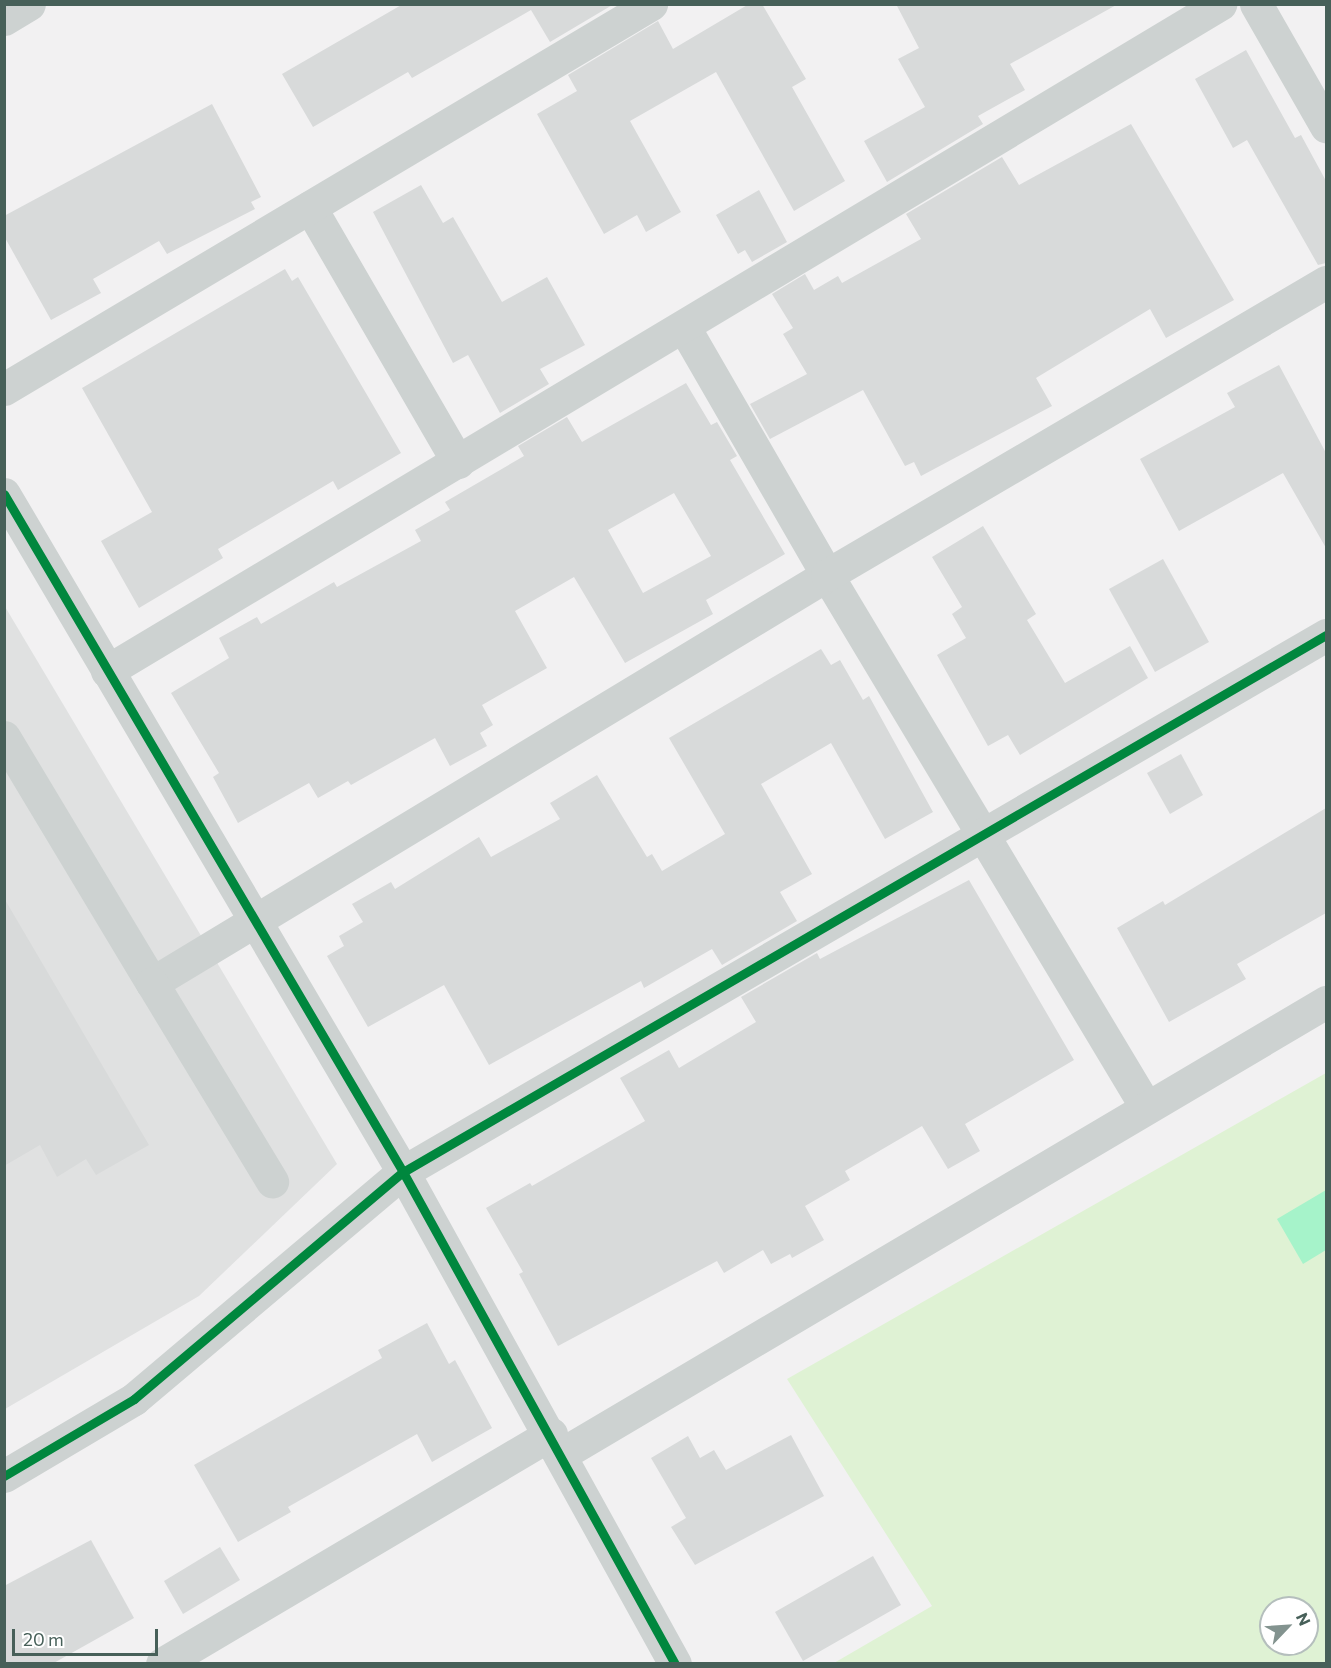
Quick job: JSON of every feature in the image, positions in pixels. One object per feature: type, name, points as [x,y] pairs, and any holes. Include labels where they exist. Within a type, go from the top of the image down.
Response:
[{"type":"street","points":[[4,19],[29,4]]},
{"type":"street","points":[[4,389],[651,4]]},
{"type":"street","points":[[107,670],[684,327],[1220,4]]},
{"type":"street","points":[[1256,4],[1326,126]]},
{"type":"street","points":[[310,207],[458,462]]},
{"type":"street","points":[[152,983],[827,575],[1326,282]]},
{"type":"street","points":[[684,327],[827,575],[985,834],[1146,1107]]},
{"type":"street","points":[[4,494],[403,1172],[675,1664]]},
{"type":"street","points":[[4,1476],[134,1399],[403,1172],[1326,635]]},
{"type":"street","points":[[4,737],[272,1181]]},
{"type":"street","points":[[162,1664],[555,1445],[1326,1002]]},
{"type":"shaded area","points":[[4,605],[337,1164],[199,1296],[5,1409]]},
{"type":"shaded area","points":[[1326,1073],[1326,1663],[834,1663],[932,1606],[787,1379]]},
{"type":"shaded area","points":[[1326,1190],[1326,1250],[1303,1264],[1277,1219]]},
{"type":"building","points":[[403,4],[614,4],[550,42],[531,10],[412,78],[408,72],[313,127],[282,74]]},
{"type":"building","points":[[749,4],[762,4],[806,79],[792,87],[845,181],[794,211],[716,72],[630,121],[681,212],[646,232],[637,215],[604,234],[537,114],[577,91],[568,75],[658,21],[673,49]]},
{"type":"building","points":[[896,4],[1118,4],[1010,64],[1025,90],[978,116],[983,124],[887,182],[864,141],[925,107],[898,59],[919,48]]},
{"type":"building","points":[[1246,50],[1295,138],[1301,135],[1326,181],[1326,263],[1318,265],[1247,140],[1233,148],[1195,79]]},
{"type":"building","points":[[212,104],[261,197],[251,202],[255,209],[167,254],[159,241],[93,279],[101,293],[51,320],[4,236],[4,216]]},
{"type":"building","points":[[1131,124],[1234,300],[1166,338],[1150,309],[1036,378],[1052,406],[921,476],[914,462],[905,466],[863,390],[770,439],[750,404],[807,374],[783,334],[793,328],[772,294],[805,274],[814,290],[838,276],[842,283],[921,239],[906,214],[1002,157],[1019,185]]},
{"type":"building","points":[[421,185],[443,223],[453,217],[502,302],[547,277],[585,345],[540,369],[549,384],[500,413],[468,355],[453,363],[373,212]]},
{"type":"building","points":[[759,190],[787,242],[752,262],[745,250],[738,254],[716,215]]},
{"type":"building","points":[[285,269],[292,281],[298,277],[401,453],[338,490],[333,481],[218,549],[223,558],[139,608],[101,541],[152,512],[82,388]]},
{"type":"building","points":[[1279,365],[1326,453],[1326,548],[1283,473],[1179,531],[1140,459],[1235,407],[1227,393]]},
{"type":"building","points":[[686,383],[711,425],[717,422],[737,456],[730,460],[785,554],[706,600],[713,614],[625,663],[574,577],[515,611],[547,668],[482,705],[493,725],[480,733],[487,746],[450,766],[435,738],[351,785],[348,781],[318,798],[309,783],[238,823],[213,777],[219,773],[171,693],[229,658],[219,638],[257,617],[261,624],[334,582],[337,587],[421,541],[415,530],[450,510],[445,502],[524,456],[518,446],[567,417],[582,442]],"holes":[[[674,493],[711,556],[643,593],[608,530]]]},
{"type":"building","points":[[983,526],[1036,614],[1027,620],[1065,683],[1130,646],[1148,678],[1020,755],[1008,735],[988,746],[937,655],[966,638],[952,614],[962,607],[932,557]]},
{"type":"building","points":[[1163,559],[1209,642],[1155,672],[1109,589]]},
{"type":"building","points":[[821,649],[831,665],[840,660],[863,700],[869,696],[933,812],[885,839],[831,743],[761,784],[812,874],[780,892],[797,921],[722,965],[712,949],[644,988],[641,981],[489,1065],[444,985],[368,1027],[327,956],[344,946],[339,936],[363,922],[352,904],[391,882],[395,889],[479,837],[491,857],[560,819],[550,803],[597,775],[647,857],[652,854],[662,871],[725,834],[669,738]]},
{"type":"building","points":[[1181,754],[1203,795],[1170,814],[1147,773]]},
{"type":"building","points":[[1326,808],[1326,913],[1237,964],[1246,979],[1169,1022],[1117,928],[1163,901],[1165,905]]},
{"type":"building","points":[[969,880],[1074,1060],[965,1124],[980,1151],[948,1169],[922,1126],[845,1171],[850,1180],[805,1206],[824,1240],[792,1258],[790,1254],[771,1264],[763,1250],[724,1273],[717,1261],[558,1346],[519,1274],[523,1272],[486,1208],[530,1183],[532,1186],[645,1121],[620,1078],[669,1050],[679,1068],[756,1022],[741,997],[817,953],[820,959]]},
{"type":"building","points":[[4,898],[149,1145],[96,1175],[86,1159],[57,1177],[40,1145],[4,1166]]},
{"type":"building","points":[[427,1323],[449,1364],[455,1360],[492,1428],[432,1462],[417,1434],[288,1507],[291,1512],[238,1542],[194,1465],[382,1358],[378,1350]]},
{"type":"building","points":[[791,1435],[824,1496],[695,1565],[671,1527],[686,1518],[651,1458],[688,1436],[700,1458],[714,1450],[726,1470]]},
{"type":"building","points":[[91,1540],[134,1618],[52,1664],[4,1664],[4,1586]]},
{"type":"building","points":[[220,1547],[240,1580],[183,1614],[164,1581]]},
{"type":"building","points":[[873,1556],[901,1605],[803,1661],[775,1612]]},
{"type":"cycle path","points":[[4,494],[403,1172],[675,1664]]},
{"type":"cycle path","points":[[4,1476],[134,1399],[403,1172],[1326,635]]}]
